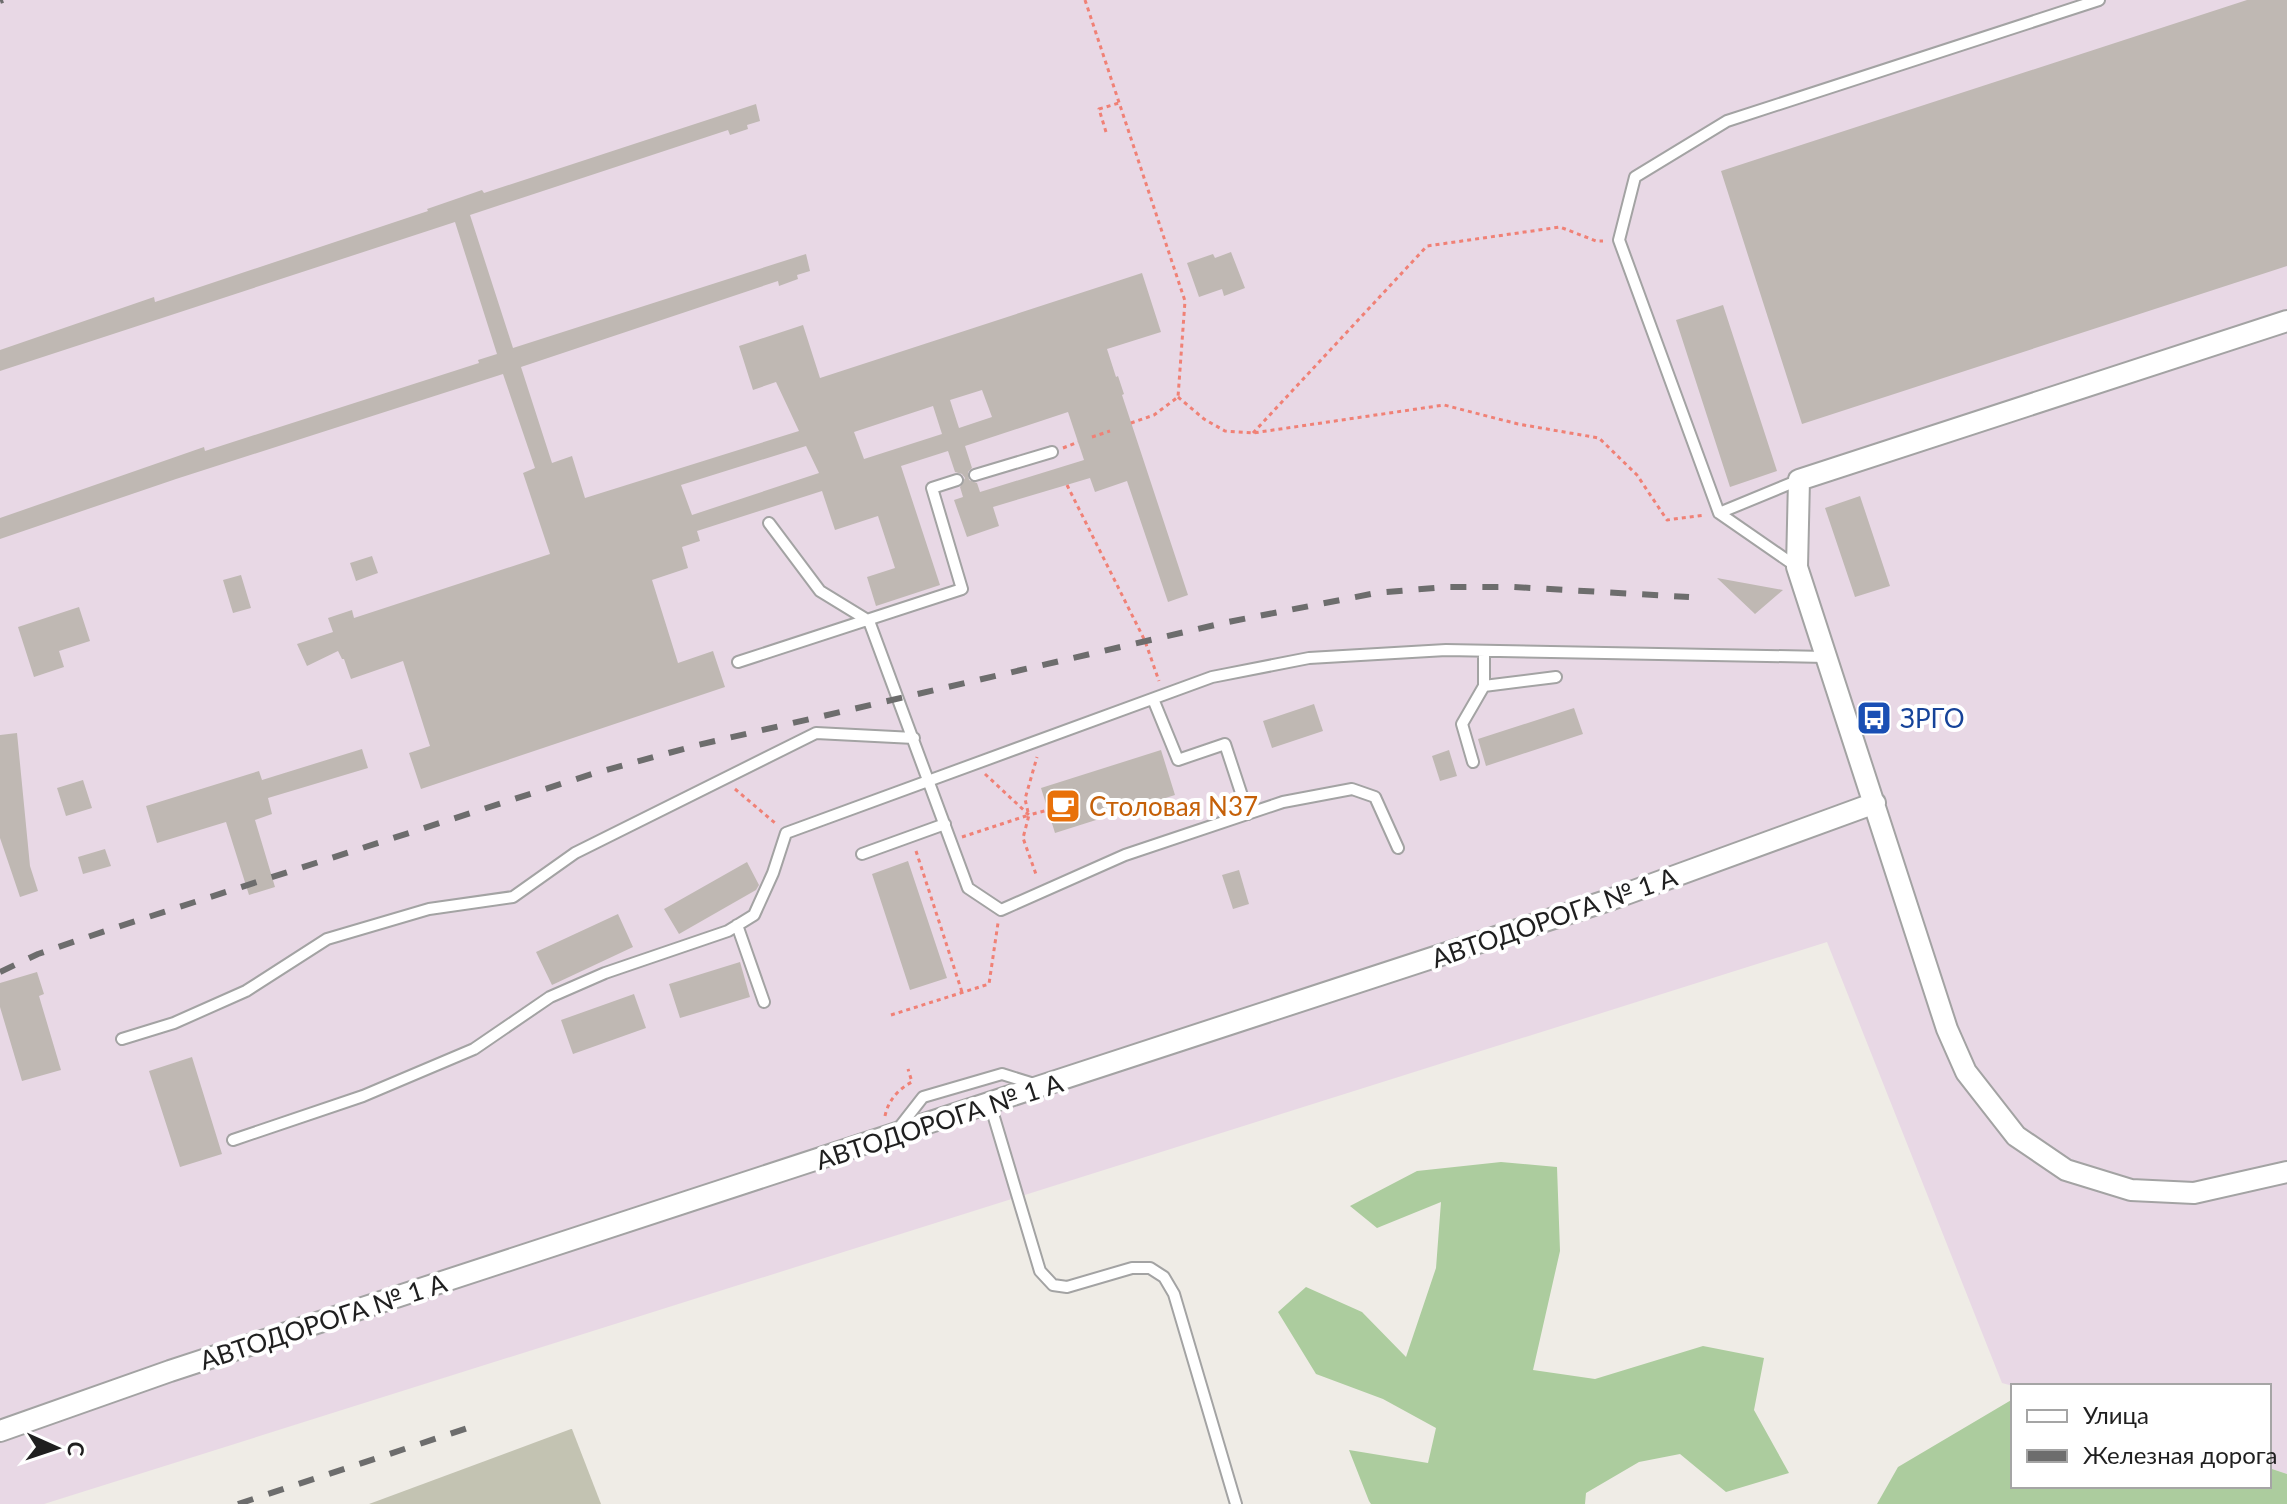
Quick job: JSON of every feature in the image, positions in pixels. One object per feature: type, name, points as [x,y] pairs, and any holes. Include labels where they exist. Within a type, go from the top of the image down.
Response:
[{"type":"street","points":[[2287,321],[1799,480],[1797,567],[1947,1029],[1966,1072],[2016,1136],[2066,1170],[2131,1190],[2194,1193],[2287,1172]]},
{"type":"street","name":"АВТОДОРОГА № 1 А","points":[[0,1431],[888,1129],[990,1104],[1612,899],[1875,803]]},
{"type":"lane","points":[[1797,567],[1719,513],[1619,240],[1635,177],[1727,121],[2099,0]]},
{"type":"lane","points":[[975,475],[1052,452]]},
{"type":"lane","points":[[738,662],[962,589],[932,488],[957,480]]},
{"type":"lane","points":[[1719,513],[1799,480]]},
{"type":"lane","points":[[769,523],[820,591],[869,621],[968,888],[1001,910],[1125,855],[1283,802],[1352,789],[1375,797],[1398,848]]},
{"type":"lane","points":[[233,1140],[363,1096],[474,1049],[550,997],[605,973],[728,931],[754,915],[773,873],[786,833],[1212,677],[1309,658],[1446,650],[1826,657]]},
{"type":"lane","points":[[1473,762],[1462,724],[1484,686],[1484,651]]},
{"type":"lane","points":[[1484,686],[1556,677]]},
{"type":"lane","points":[[1159,698],[1178,760],[1225,744],[1248,814]]},
{"type":"lane","points":[[122,1039],[174,1023],[246,991],[327,939],[429,909],[513,897],[575,853],[816,733],[914,738]]},
{"type":"lane","points":[[862,854],[945,824]]},
{"type":"lane","points":[[737,925],[764,1002]]},
{"type":"lane","points":[[888,1129],[923,1097],[1002,1074],[1044,1086]]},
{"type":"lane","points":[[990,1104],[1040,1271],[1053,1285],[1067,1287],[1132,1268],[1150,1268],[1164,1277],[1174,1294],[1236,1504]]},
{"type":"path","points":[[1085,0],[1185,301],[1178,397],[1154,415],[1131,423]]},
{"type":"path","points":[[1106,132],[1099,109],[1119,103]]},
{"type":"path","points":[[1253,433],[1427,246],[1560,227],[1596,241],[1619,240]]},
{"type":"path","points":[[1178,397],[1204,419],[1225,431],[1253,433],[1444,405],[1518,424],[1599,438],[1637,475],[1667,520],[1719,513]]},
{"type":"path","points":[[1092,437],[1110,431]]},
{"type":"path","points":[[1067,485],[1145,641],[1159,698]]},
{"type":"path","points":[[1042,739],[1025,799],[1029,815],[1023,838],[1043,891]]},
{"type":"path","points":[[973,763],[1029,815]]},
{"type":"path","points":[[724,778],[773,822]]},
{"type":"path","points":[[951,840],[1048,810]]},
{"type":"path","points":[[911,836],[962,992]]},
{"type":"path","points":[[891,1015],[989,984],[1001,910]]},
{"type":"path","points":[[888,1129],[887,1105],[902,1087],[912,1082],[908,1069]]},
{"type":"shaded area","points":[[0,0],[2287,0],[2287,1474],[2271,1469],[2271,1384],[2011,1385],[2002,1383],[1827,942],[44,1504],[0,1504]]},
{"type":"shaded area","points":[[571,1429],[601,1504],[369,1504]]},
{"type":"green space","points":[[1501,1162],[1557,1167],[1560,1251],[1533,1370],[1595,1379],[1703,1346],[1764,1358],[1754,1410],[1789,1473],[1726,1492],[1680,1454],[1639,1462],[1586,1493],[1585,1504],[1371,1504],[1349,1450],[1428,1463],[1436,1428],[1383,1399],[1316,1374],[1278,1312],[1306,1287],[1362,1312],[1406,1357],[1436,1268],[1441,1202],[1377,1228],[1350,1206],[1417,1171]]},
{"type":"green space","points":[[2011,1400],[2011,1488],[2271,1488],[2271,1469],[2287,1474],[2287,1504],[1877,1504],[1898,1467]]},
{"type":"building","points":[[2247,0],[2287,0],[2287,266],[1802,424],[1721,171]]},
{"type":"building","points":[[756,104],[760,121],[747,125],[748,129],[730,135],[728,130],[470,215],[513,348],[806,254],[810,271],[797,275],[798,279],[779,286],[778,281],[521,367],[552,463],[572,456],[585,498],[799,431],[776,382],[753,390],[739,346],[803,325],[820,378],[1142,273],[1161,332],[1107,349],[1188,595],[1168,602],[1127,481],[1095,492],[1090,478],[993,507],[999,526],[967,537],[954,500],[963,497],[960,487],[965,478],[955,472],[948,451],[901,466],[940,585],[876,606],[867,577],[895,568],[878,516],[835,530],[822,491],[697,531],[700,541],[682,547],[688,568],[652,580],[678,663],[713,651],[725,687],[421,789],[409,753],[430,746],[403,661],[351,679],[338,651],[307,666],[297,644],[333,632],[328,618],[352,610],[354,618],[550,554],[523,473],[535,468],[503,374],[0,539],[0,518],[204,447],[205,451],[479,363],[478,360],[497,354],[455,222],[0,371],[0,350],[154,297],[155,302],[482,190],[484,193]],"holes":[[[982,390],[992,417],[959,428],[950,400]],[[933,406],[942,434],[864,459],[854,432]],[[1068,412],[1084,460],[980,492],[977,483],[969,480],[968,472],[972,468],[965,446]],[[806,446],[819,473],[692,515],[681,485]]]},
{"type":"building","points":[[1231,252],[1245,288],[1224,296],[1222,289],[1199,297],[1187,263],[1213,254],[1215,258]]},
{"type":"building","points":[[1723,305],[1777,471],[1730,487],[1676,320]]},
{"type":"building","points":[[1860,496],[1890,586],[1855,597],[1825,508]]},
{"type":"building","points":[[372,556],[378,573],[356,581],[350,563]]},
{"type":"building","points":[[241,575],[251,608],[233,613],[223,580]]},
{"type":"building","points":[[1717,578],[1783,590],[1755,614]]},
{"type":"building","points":[[79,607],[90,641],[59,651],[64,667],[34,677],[18,627]]},
{"type":"building","points":[[1314,704],[1323,731],[1272,748],[1263,721]]},
{"type":"building","points":[[1574,708],[1583,734],[1486,766],[1478,739]]},
{"type":"building","points":[[17,733],[30,866],[38,891],[20,897],[0,838],[0,735]]},
{"type":"building","points":[[362,749],[368,768],[268,798],[272,814],[255,820],[275,887],[249,895],[226,822],[157,843],[146,806],[259,771],[262,780]]},
{"type":"building","points":[[1161,750],[1175,795],[1055,833],[1041,788]]},
{"type":"building","points":[[1449,750],[1457,776],[1440,781],[1432,756]]},
{"type":"building","points":[[83,780],[92,808],[66,816],[57,788]]},
{"type":"building","points":[[105,849],[111,866],[83,874],[78,857]]},
{"type":"building","points":[[908,861],[947,978],[910,990],[872,874]]},
{"type":"building","points":[[747,862],[759,885],[756,890],[679,934],[664,909]]},
{"type":"building","points":[[1239,870],[1249,904],[1233,909],[1222,875]]},
{"type":"building","points":[[618,914],[633,947],[552,985],[536,952]]},
{"type":"building","points":[[740,962],[750,997],[680,1018],[669,984]]},
{"type":"building","points":[[37,972],[44,994],[39,996],[61,1070],[22,1081],[0,1007],[0,983]]},
{"type":"building","points":[[634,994],[646,1028],[573,1054],[561,1020]]},
{"type":"building","points":[[192,1057],[222,1154],[180,1167],[149,1071]]},
{"type":"railway","points":[[0,972],[38,954],[111,929],[595,773],[698,745],[1228,622],[1376,593],[1445,587],[1514,587],[1689,597]]},
{"type":"railway","points":[[238,1504],[480,1424]]},
{"type":"place","name":"ЗРГО","points":[[1874,718]]},
{"type":"place","name":"Столовая N37","points":[[1063,806]]}]
